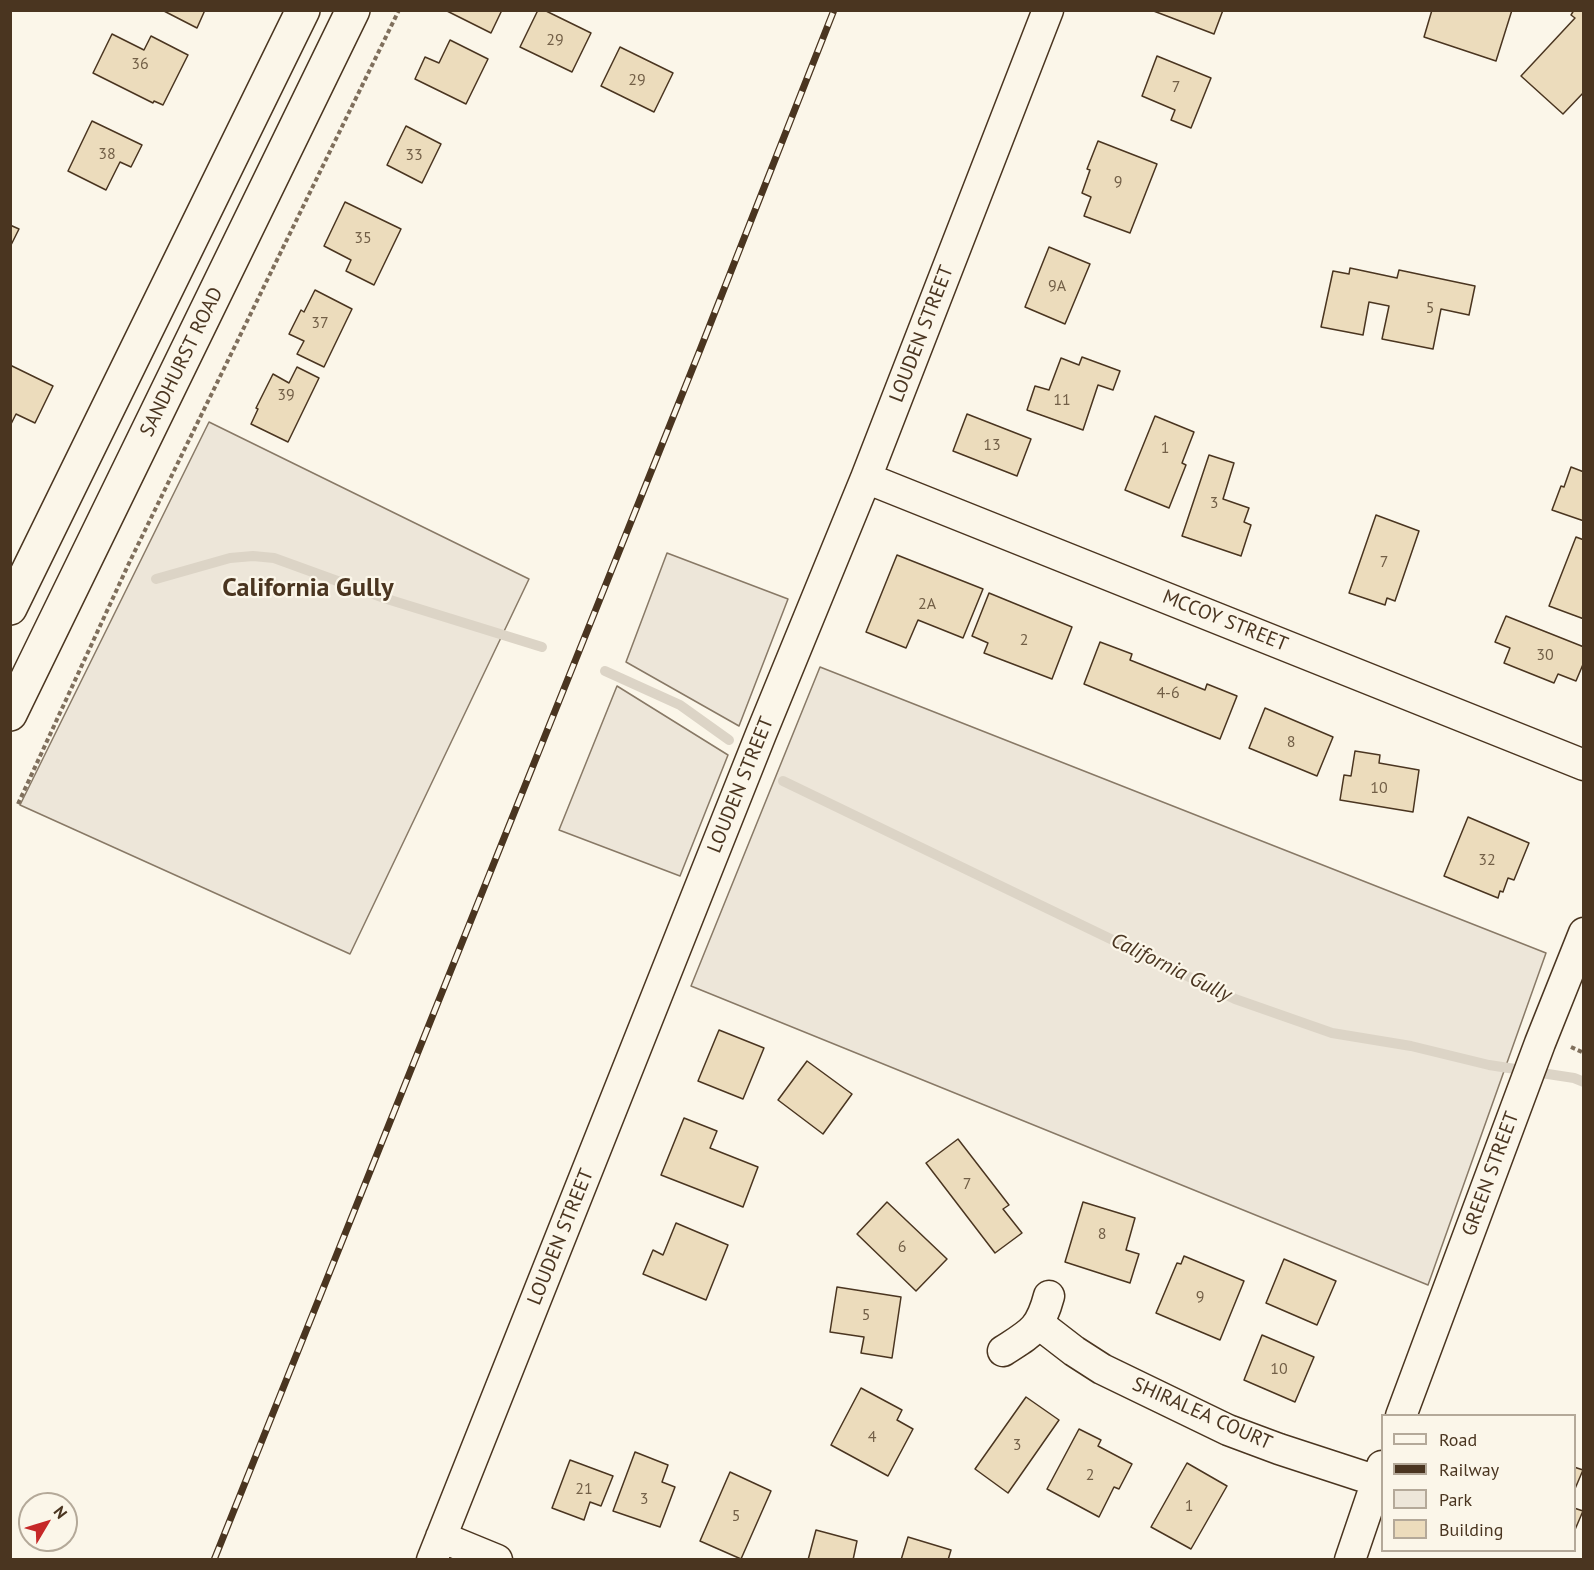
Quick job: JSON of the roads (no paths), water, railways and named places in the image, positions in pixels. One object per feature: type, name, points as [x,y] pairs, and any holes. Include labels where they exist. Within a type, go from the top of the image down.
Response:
[{"type":"main road","points":[[10,608],[303,10]]},
{"type":"main road","name":"SANDHURST ROAD","points":[[10,714],[353,10]]},
{"type":"main road","points":[[52,522],[94,543]]},
{"type":"street","name":"LOUDEN STREET","points":[[437,1548],[761,734],[866,478],[1048,10]]},
{"type":"street","name":"MCCOY STREET","points":[[866,478],[1584,765]]},
{"type":"street","name":"GREEN STREET","points":[[1402,1414],[1540,1043],[1584,933]]},
{"type":"street","points":[[1003,1351],[1026,1336],[1039,1324],[1049,1296]]},
{"type":"street","name":"SHIRALEA COURT","points":[[1039,1324],[1074,1351],[1102,1368],[1228,1430],[1279,1449],[1380,1473]]},
{"type":"street","points":[[1350,1560],[1380,1473]]},
{"type":"street","points":[[437,1548],[497,1560]]},
{"type":"waterway","name":"California Gully","points":[[156,579],[230,558],[253,556],[274,558],[387,599],[542,647]]},
{"type":"waterway","name":"California Gully","points":[[605,671],[680,705],[729,740]]},
{"type":"waterway","name":"California Gully","points":[[783,781],[1235,999],[1332,1033],[1411,1046],[1489,1065],[1574,1078],[1584,1082]]},
{"type":"railway","points":[[214,1560],[700,350],[834,10]]},
{"type":"district","name":"California Gully","points":[[308,589]]}]
